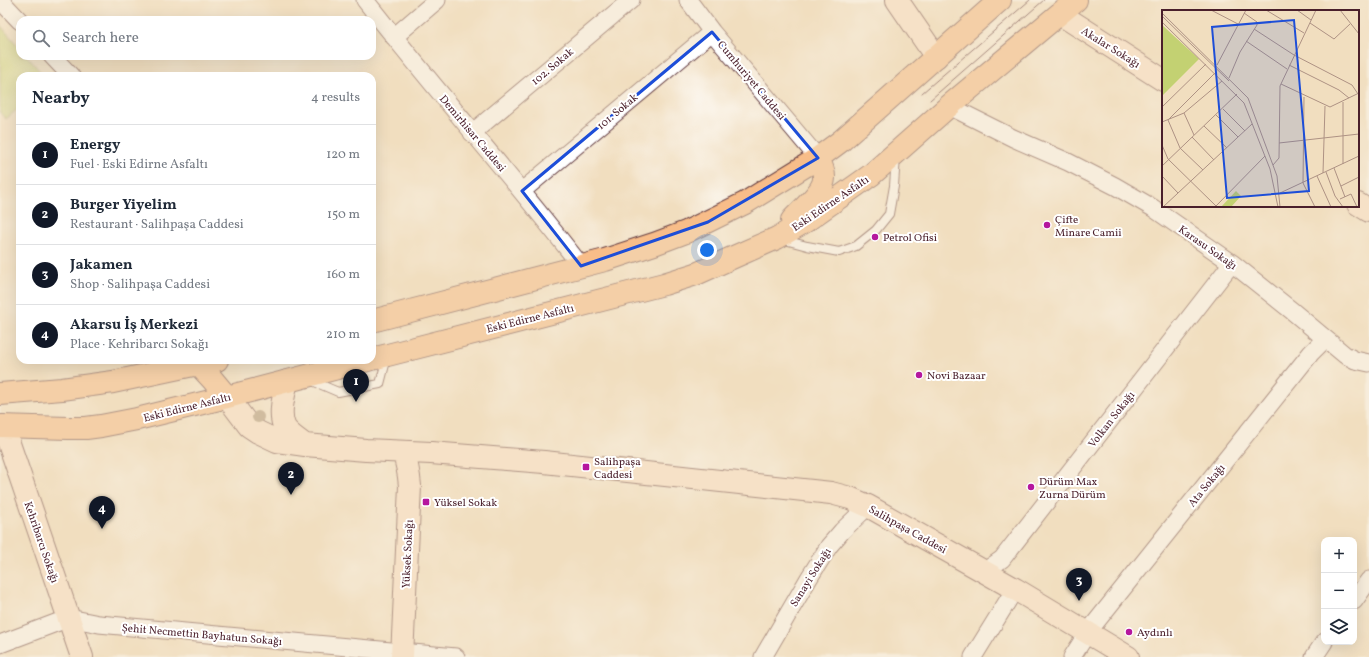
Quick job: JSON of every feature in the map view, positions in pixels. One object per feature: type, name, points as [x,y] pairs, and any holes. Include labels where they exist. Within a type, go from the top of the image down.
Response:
[{"type":"main road","points":[[897,0],[936,57]]},
{"type":"main road","points":[[376,320],[618,256],[654,244],[702,225],[745,203],[818,158],[841,141],[1000,0]]},
{"type":"main road","name":"Eski Edirne Asfaltı","points":[[376,358],[664,284],[696,274],[777,238],[806,222],[834,203],[870,175],[949,106],[1076,0]]},
{"type":"main road","name":"Akalar Sokağı","points":[[1060,14],[1162,79]]},
{"type":"main road","points":[[777,238],[822,187],[824,178],[823,168],[818,158]]},
{"type":"main road","points":[[1359,205],[1369,211]]},
{"type":"main road","points":[[0,394],[95,385],[198,364]]},
{"type":"main road","points":[[208,364],[212,379],[227,397]]},
{"type":"main road","name":"Eski Edirne Asfaltı","points":[[1,426],[86,428],[137,419],[353,364]]},
{"type":"main road","points":[[295,379],[283,405],[282,421],[290,434],[305,445]]},
{"type":"main road","name":"Salihpaşa Caddesi","points":[[227,397],[249,426],[277,441],[305,445],[544,462],[831,493],[850,498],[868,506],[1015,589],[1128,657]]},
{"type":"main road","name":"Kehribarcı Sokağı","points":[[1,426],[82,657]]},
{"type":"main road","name":"Yüksek Sokağı","points":[[402,655],[410,486],[410,475],[403,452]]},
{"type":"street","points":[[0,0],[16,17]]},
{"type":"street","name":"Demirhisar Caddesi","points":[[365,0],[472,133],[522,191],[581,266]]},
{"type":"street","points":[[394,37],[437,0]]},
{"type":"street","name":"102. Sokak","points":[[472,133],[631,0]]},
{"type":"street","name":"Cumhuriyet Caddesi","points":[[688,0],[712,32],[818,158]]},
{"type":"street","name":"101. Sokak","points":[[522,191],[712,32]]},
{"type":"street","points":[[56,60],[67,72]]},
{"type":"street","name":"Karasu Sokağı","points":[[949,106],[1013,138],[1068,162],[1115,186],[1153,208],[1232,263],[1345,355],[1355,360],[1369,363]]},
{"type":"street","name":"Volkan Sokağı","points":[[985,572],[1002,559],[1232,263]]},
{"type":"street","name":"Ata Sokağı","points":[[1072,657],[1088,632],[1311,353],[1325,339]]},
{"type":"street","name":"Sanayi Sokağı","points":[[763,657],[829,546],[868,506]]},
{"type":"street","points":[[1357,597],[1369,580]]},
{"type":"street","points":[[973,657],[1015,589]]},
{"type":"street","points":[[0,644],[69,618]]},
{"type":"street","name":"Şehit Necmettin Bayhatun Sokağı","points":[[69,618],[107,625],[402,655],[456,657]]},
{"type":"street","points":[[1314,657],[1322,645]]},
{"type":"lane","points":[[777,238],[839,252],[856,246],[876,230],[889,214],[894,186],[897,152]]},
{"type":"highlighted area","points":[[712,32],[818,158],[708,222],[581,266],[522,191]]},
{"type":"green space","points":[[0,25],[16,43],[16,60],[30,60],[41,72],[16,72],[16,110],[6,119],[0,113]]},
{"type":"tram line","points":[[922,93],[1030,0]]},
{"type":"tram line","points":[[930,100],[1044,0]]},
{"type":"place","name":"Çifte Minare Camii","points":[[1047,225]]},
{"type":"place","name":"Petrol Ofisi","points":[[875,237]]},
{"type":"place","name":"Novi Bazaar","points":[[919,375]]},
{"type":"place","name":"Energy","points":[[356,402]]},
{"type":"place","name":"Salihpaşa Caddesi","points":[[586,467]]},
{"type":"place","name":"Dürüm Max Zurna Dürüm","points":[[1031,487]]},
{"type":"place","name":"Burger Yiyelim","points":[[291,495]]},
{"type":"place","name":"Yüksel Sokak","points":[[426,502]]},
{"type":"place","name":"Akarsu İş Merkezi","points":[[102,529]]},
{"type":"place","name":"Jakamen","points":[[1079,601]]},
{"type":"place","name":"Aydınlı","points":[[1129,632]]}]
